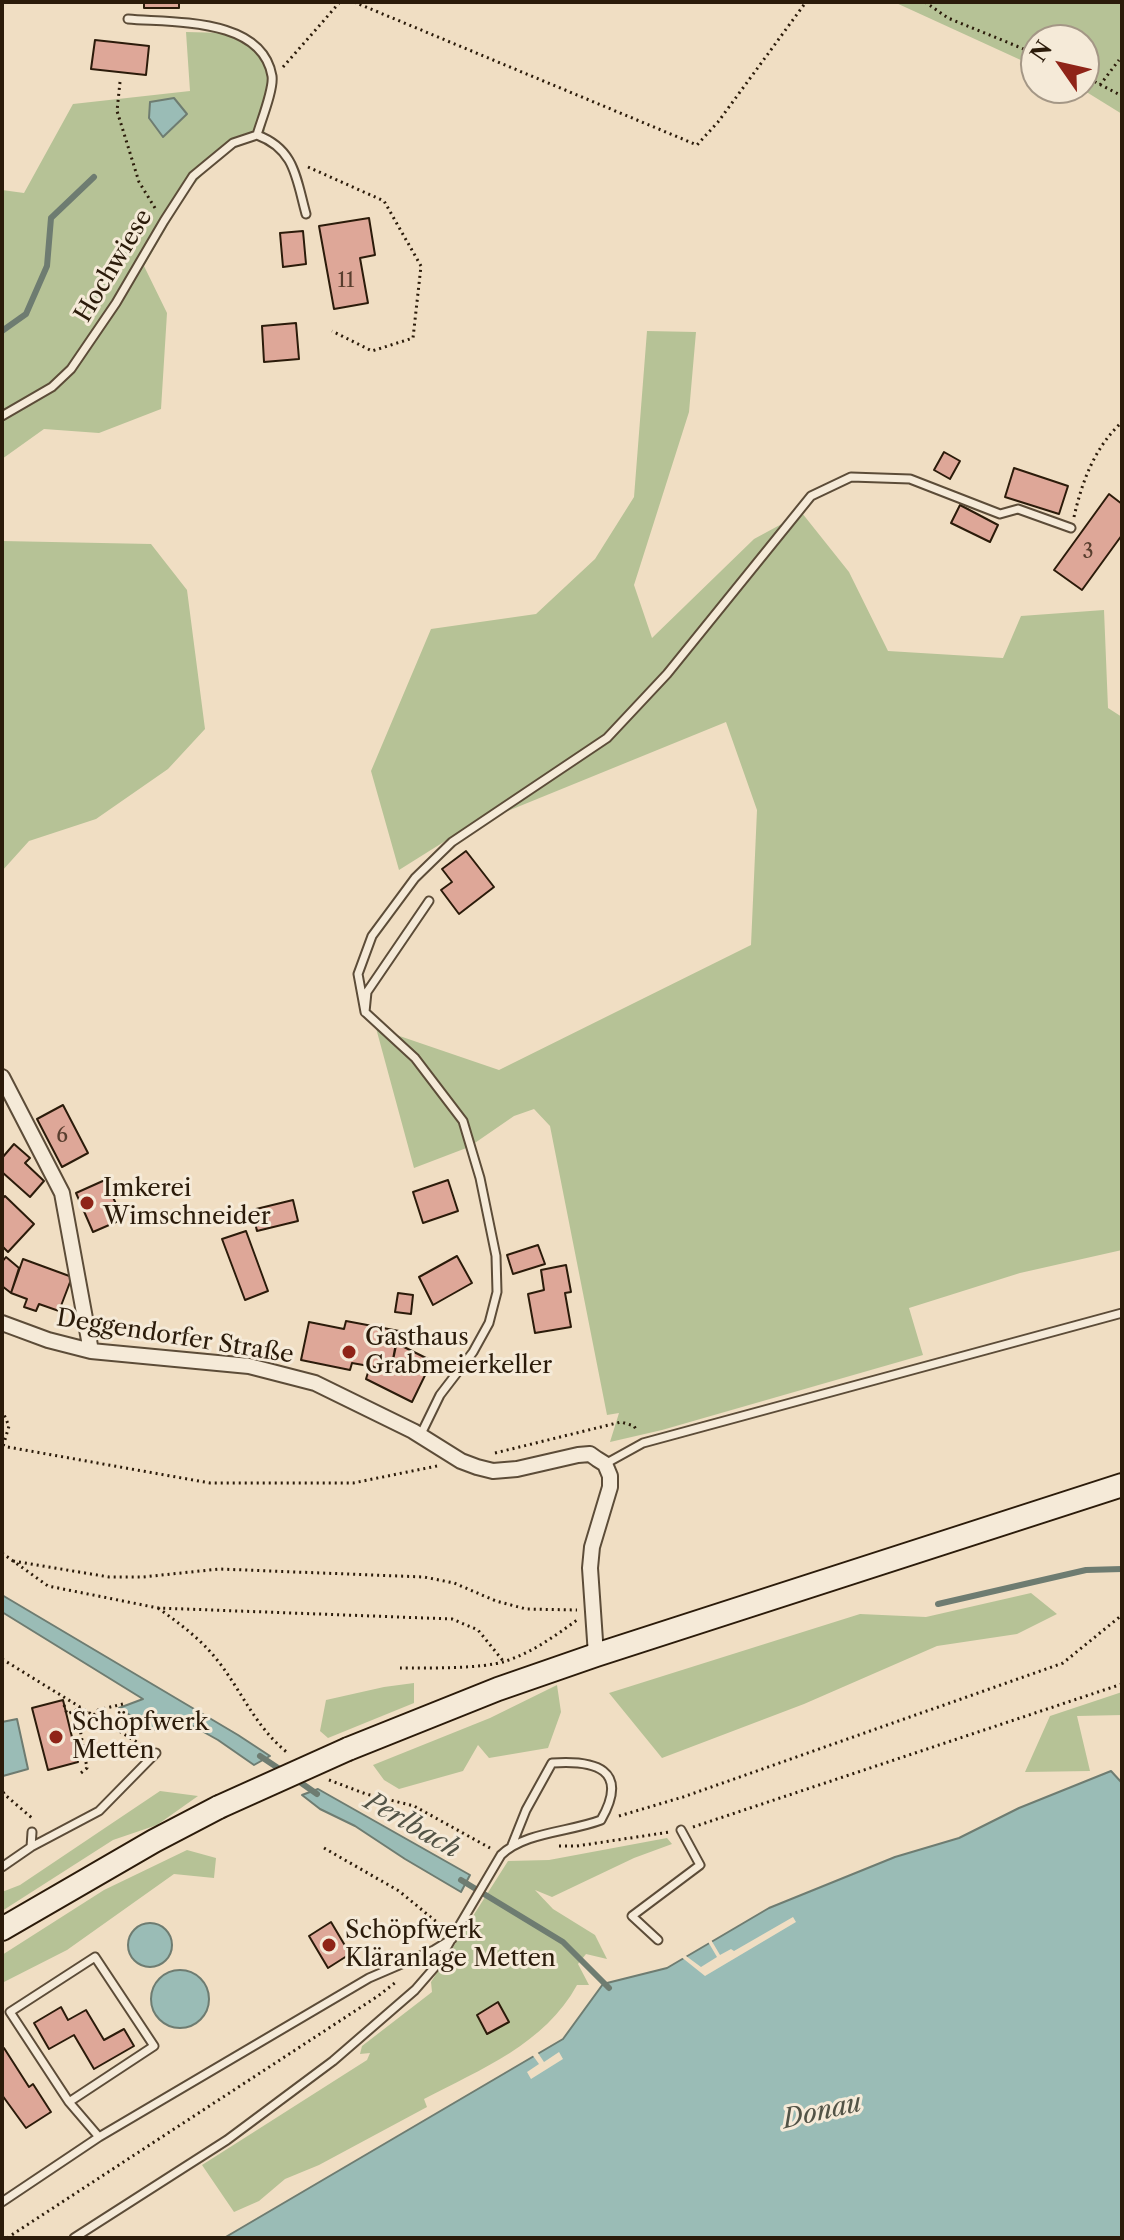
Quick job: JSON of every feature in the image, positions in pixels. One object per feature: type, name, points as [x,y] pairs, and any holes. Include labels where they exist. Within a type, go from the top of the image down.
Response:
[{"type":"main road","points":[[2,1929],[219,1807],[348,1749],[498,1689],[1122,1485]]},
{"type":"street","points":[[2,1077],[62,1193],[91,1351]]},
{"type":"street","name":"Deggendorfer Straße","points":[[2,1323],[48,1340],[91,1351],[249,1366],[308,1381],[420,1436],[461,1461],[493,1471],[590,1454],[605,1464]]},
{"type":"street","points":[[596,1655],[591,1610],[592,1547],[610,1487],[605,1464]]},
{"type":"lane","points":[[128,19],[223,29],[248,39],[258,49],[267,62],[272,78],[257,135],[279,146],[290,159],[306,214]]},
{"type":"lane","name":"Hochwiese","points":[[2,416],[52,387],[71,369],[116,303],[193,176],[233,143],[257,135]]},
{"type":"lane","points":[[420,1436],[440,1395],[473,1352],[489,1323],[497,1292],[496,1256],[480,1178],[463,1121],[415,1058],[365,1012],[358,974],[372,936],[415,878],[452,842],[607,738],[667,674],[811,496],[851,477],[910,479],[1000,514],[1018,509],[1071,528]]},
{"type":"lane","points":[[365,1012],[367,992],[429,901]]},
{"type":"lane","points":[[605,1464],[643,1443],[1122,1313]]},
{"type":"lane","points":[[2,1867],[31,1847],[99,1811],[156,1753]]},
{"type":"lane","points":[[74,2238],[227,2140],[333,2061],[415,1990],[435,1967],[501,1855],[512,1845],[601,1820],[610,1804],[612,1789],[608,1777],[588,1762],[552,1763],[526,1810],[512,1845]]},
{"type":"lane","points":[[658,1940],[632,1916],[700,1865],[681,1830]]},
{"type":"lane","points":[[31,1847],[32,1832]]},
{"type":"lane","points":[[2,2202],[99,2137],[369,1978],[455,1937]]},
{"type":"lane","points":[[69,2102],[154,2046],[95,1957],[10,2012],[69,2102],[99,2137]]},
{"type":"path","points":[[272,78],[340,2]]},
{"type":"path","points":[[354,2],[697,145],[718,122],[806,2]]},
{"type":"path","points":[[925,2],[948,18],[1020,47]]},
{"type":"path","points":[[1119,60],[1100,85],[1122,96]]},
{"type":"path","points":[[120,82],[117,111],[139,182],[164,221]]},
{"type":"path","points":[[290,159],[384,201],[421,266],[413,338],[372,351],[332,331]]},
{"type":"path","points":[[1071,528],[1082,480],[1110,433],[1122,422]]},
{"type":"path","points":[[2,1410],[9,1426],[2,1447],[210,1483],[353,1483],[461,1461],[621,1422],[634,1426],[643,1443]]},
{"type":"path","points":[[2,1553],[48,1586],[158,1608],[452,1619],[478,1630],[504,1662]]},
{"type":"path","points":[[13,1561],[109,1577],[143,1577],[219,1569],[424,1577],[454,1583],[496,1601],[526,1609],[591,1610]]},
{"type":"path","points":[[158,1608],[205,1645],[220,1663],[253,1717],[293,1758]]},
{"type":"path","points":[[400,1668],[504,1662],[543,1644],[591,1610]]},
{"type":"path","points":[[581,1827],[683,1797],[1063,1663],[1122,1615]]},
{"type":"path","points":[[2,1659],[156,1753]]},
{"type":"path","points":[[550,1846],[577,1846],[681,1830],[1122,1684]]},
{"type":"path","points":[[94,1715],[98,1710],[123,1704]]},
{"type":"path","points":[[64,1705],[67,1714],[81,1708]]},
{"type":"path","points":[[81,1773],[87,1768],[80,1729],[89,1712]]},
{"type":"path","points":[[326,1779],[351,1790],[414,1806],[501,1855]]},
{"type":"path","points":[[2,1786],[4,1794],[32,1818]]},
{"type":"path","points":[[324,1848],[399,1891],[455,1937]]},
{"type":"path","points":[[7,2238],[378,1996],[403,1976],[416,1958]]},
{"type":"green space","points":[[894,2],[1122,2],[1122,114],[1100,100],[1100,24],[1020,24],[1020,60]]},
{"type":"green space","points":[[186,32],[226,33],[262,47],[272,78],[264,136],[221,154],[188,191],[144,266],[167,313],[161,409],[99,433],[44,429],[2,459],[2,190],[24,193],[73,104],[190,91]]},
{"type":"green space","points":[[647,331],[696,332],[689,412],[634,585],[652,638],[754,539],[802,513],[849,572],[888,651],[1003,658],[1021,616],[1104,610],[1108,708],[1122,717],[1122,1250],[1020,1273],[909,1308],[923,1355],[610,1442],[619,1413],[607,1415],[550,1126],[534,1109],[514,1116],[469,1147],[414,1168],[376,1028],[499,1070],[751,945],[757,810],[726,722],[466,828],[399,870],[371,771],[431,629],[536,614],[595,559],[634,497]]},
{"type":"green space","points":[[2,541],[151,544],[187,590],[205,729],[168,769],[96,819],[29,841],[2,871]]},
{"type":"green space","points":[[1031,1593],[1057,1614],[1017,1634],[937,1646],[804,1704],[662,1758],[609,1693],[860,1614],[926,1617]]},
{"type":"green space","points":[[414,1683],[414,1703],[328,1738],[320,1731],[326,1700]]},
{"type":"green space","points":[[557,1685],[561,1712],[548,1748],[489,1758],[478,1745],[463,1771],[399,1789],[384,1780],[373,1765],[490,1718]]},
{"type":"green space","points":[[1122,1692],[1122,1715],[1077,1716],[1090,1771],[1025,1772],[1050,1716]]},
{"type":"green space","points":[[160,1791],[198,1796],[157,1825],[113,1840],[2,1911],[2,1892],[20,1885]]},
{"type":"green space","points":[[667,1838],[672,1844],[634,1858],[552,1897],[535,1890],[553,1909],[595,1935],[607,1959],[586,1954],[578,1964],[589,1985],[577,1985],[564,2006],[530,2039],[489,2065],[424,2099],[427,2107],[319,2165],[285,2179],[259,2201],[234,2212],[202,2165],[367,2060],[370,2053],[360,2054],[362,2046],[432,1992],[431,1982],[508,1861],[549,1860]]},
{"type":"green space","points":[[187,1850],[216,1858],[214,1878],[174,1874],[67,1950],[2,1983],[2,1955],[104,1890]]},
{"type":"water","points":[[174,98],[187,114],[163,137],[149,118],[150,102]]},
{"type":"water","points":[[2,1595],[270,1756],[254,1765],[184,1721],[153,1730],[119,1708],[143,1699],[2,1612]]},
{"type":"water","points":[[17,1719],[28,1769],[3,1776],[2,1782],[2,1722]]},
{"type":"water","name":"Donau","points":[[1111,1771],[1122,1783],[1122,2238],[224,2238],[563,2039],[603,1984],[667,1968],[769,1908],[895,1857],[959,1838],[1019,1808]]},
{"type":"water","points":[[318,1789],[470,1875],[461,1892],[355,1826],[320,1809],[302,1795]]},
{"type":"water","points":[[150,1923],[166,1929],[172,1945],[166,1961],[150,1967],[134,1961],[128,1945],[134,1929]]},
{"type":"water","points":[[180,1970],[201,1978],[209,1999],[201,2020],[180,2028],[159,2020],[151,1999],[159,1978]]},
{"type":"pier","points":[[793,1917],[796,1922],[705,1976],[680,1956],[682,1953],[701,1967],[717,1957],[707,1940],[710,1938],[720,1955],[731,1949],[734,1951]]},
{"type":"pier","points":[[536,2050],[544,2062],[559,2052],[563,2059],[531,2079],[527,2072],[539,2064],[531,2053]]},
{"type":"building","points":[[144,2],[179,2],[179,8],[144,8]]},
{"type":"building","points":[[95,40],[149,46],[146,75],[91,69]]},
{"type":"building","points":[[369,218],[375,255],[360,258],[368,303],[334,309],[319,226]]},
{"type":"building","points":[[303,231],[306,264],[283,267],[280,233]]},
{"type":"building","points":[[296,323],[299,359],[264,362],[262,326]]},
{"type":"building","points":[[944,452],[960,461],[950,479],[934,470]]},
{"type":"building","points":[[1014,468],[1068,486],[1059,514],[1005,497]]},
{"type":"building","points":[[1109,494],[1122,504],[1122,535],[1082,590],[1054,570]]},
{"type":"building","points":[[960,505],[998,525],[990,542],[951,523]]},
{"type":"building","points":[[466,851],[494,887],[459,914],[441,890],[452,882],[442,869]]},
{"type":"building","points":[[63,1105],[88,1153],[62,1167],[37,1119]]},
{"type":"building","points":[[14,1144],[30,1158],[25,1163],[44,1181],[30,1197],[2,1172],[2,1158]]},
{"type":"building","points":[[105,1180],[123,1219],[93,1232],[76,1193]]},
{"type":"building","points":[[448,1180],[458,1211],[423,1223],[413,1192]]},
{"type":"building","points":[[5,1196],[34,1224],[8,1252],[2,1246],[2,1199]]},
{"type":"building","points":[[293,1200],[298,1221],[257,1231],[252,1210]]},
{"type":"building","points":[[246,1231],[268,1291],[245,1300],[222,1239]]},
{"type":"building","points":[[538,1245],[545,1264],[513,1274],[507,1255]]},
{"type":"building","points":[[457,1256],[472,1283],[433,1305],[419,1277]]},
{"type":"building","points":[[6,1257],[19,1268],[11,1293],[2,1286],[2,1262]]},
{"type":"building","points":[[23,1259],[72,1277],[59,1311],[39,1304],[36,1311],[24,1307],[27,1299],[11,1293]]},
{"type":"building","points":[[566,1265],[571,1292],[565,1293],[571,1327],[535,1333],[528,1294],[544,1290],[541,1270]]},
{"type":"building","points":[[398,1293],[413,1295],[411,1314],[395,1312]]},
{"type":"building","name":"Gasthaus Grabmeierkeller","points":[[346,1321],[399,1331],[391,1370],[352,1363],[350,1370],[301,1360],[309,1322],[344,1329]]},
{"type":"building","name":"Gasthaus Grabmeierkeller","points":[[396,1343],[432,1361],[412,1402],[366,1379],[370,1366],[391,1370]]},
{"type":"building","name":"Schöpfwerk Metten","points":[[63,1700],[78,1762],[48,1770],[32,1708]]},
{"type":"building","name":"Schöpfwerk Kläranlage Metten","points":[[331,1922],[350,1954],[328,1968],[309,1936]]},
{"type":"building","points":[[498,2002],[509,2022],[487,2034],[477,2015]]},
{"type":"building","points":[[61,2007],[68,2020],[86,2010],[104,2040],[124,2029],[134,2046],[94,2069],[74,2035],[49,2049],[34,2023]]},
{"type":"building","points":[[4,2048],[29,2087],[33,2084],[51,2112],[26,2128],[2,2095]]},
{"type":"waterway","points":[[2,331],[26,314],[47,266],[51,218],[94,177]]},
{"type":"waterway","points":[[938,1604],[1086,1570],[1122,1569]]},
{"type":"waterway","name":"Perlbach","points":[[260,1756],[284,1772]]},
{"type":"waterway","name":"Perlbach","points":[[294,1778],[317,1794]]},
{"type":"waterway","name":"Perlbach","points":[[461,1880],[563,1942],[609,1988]]},
{"type":"place","name":"Imkerei Wimschneider","points":[[87,1203]]},
{"type":"place","name":"Gasthaus Grabmeierkeller","points":[[349,1352]]},
{"type":"place","name":"Schöpfwerk Metten","points":[[56,1737]]},
{"type":"place","name":"Schöpfwerk Kläranlage Metten","points":[[329,1945]]}]
